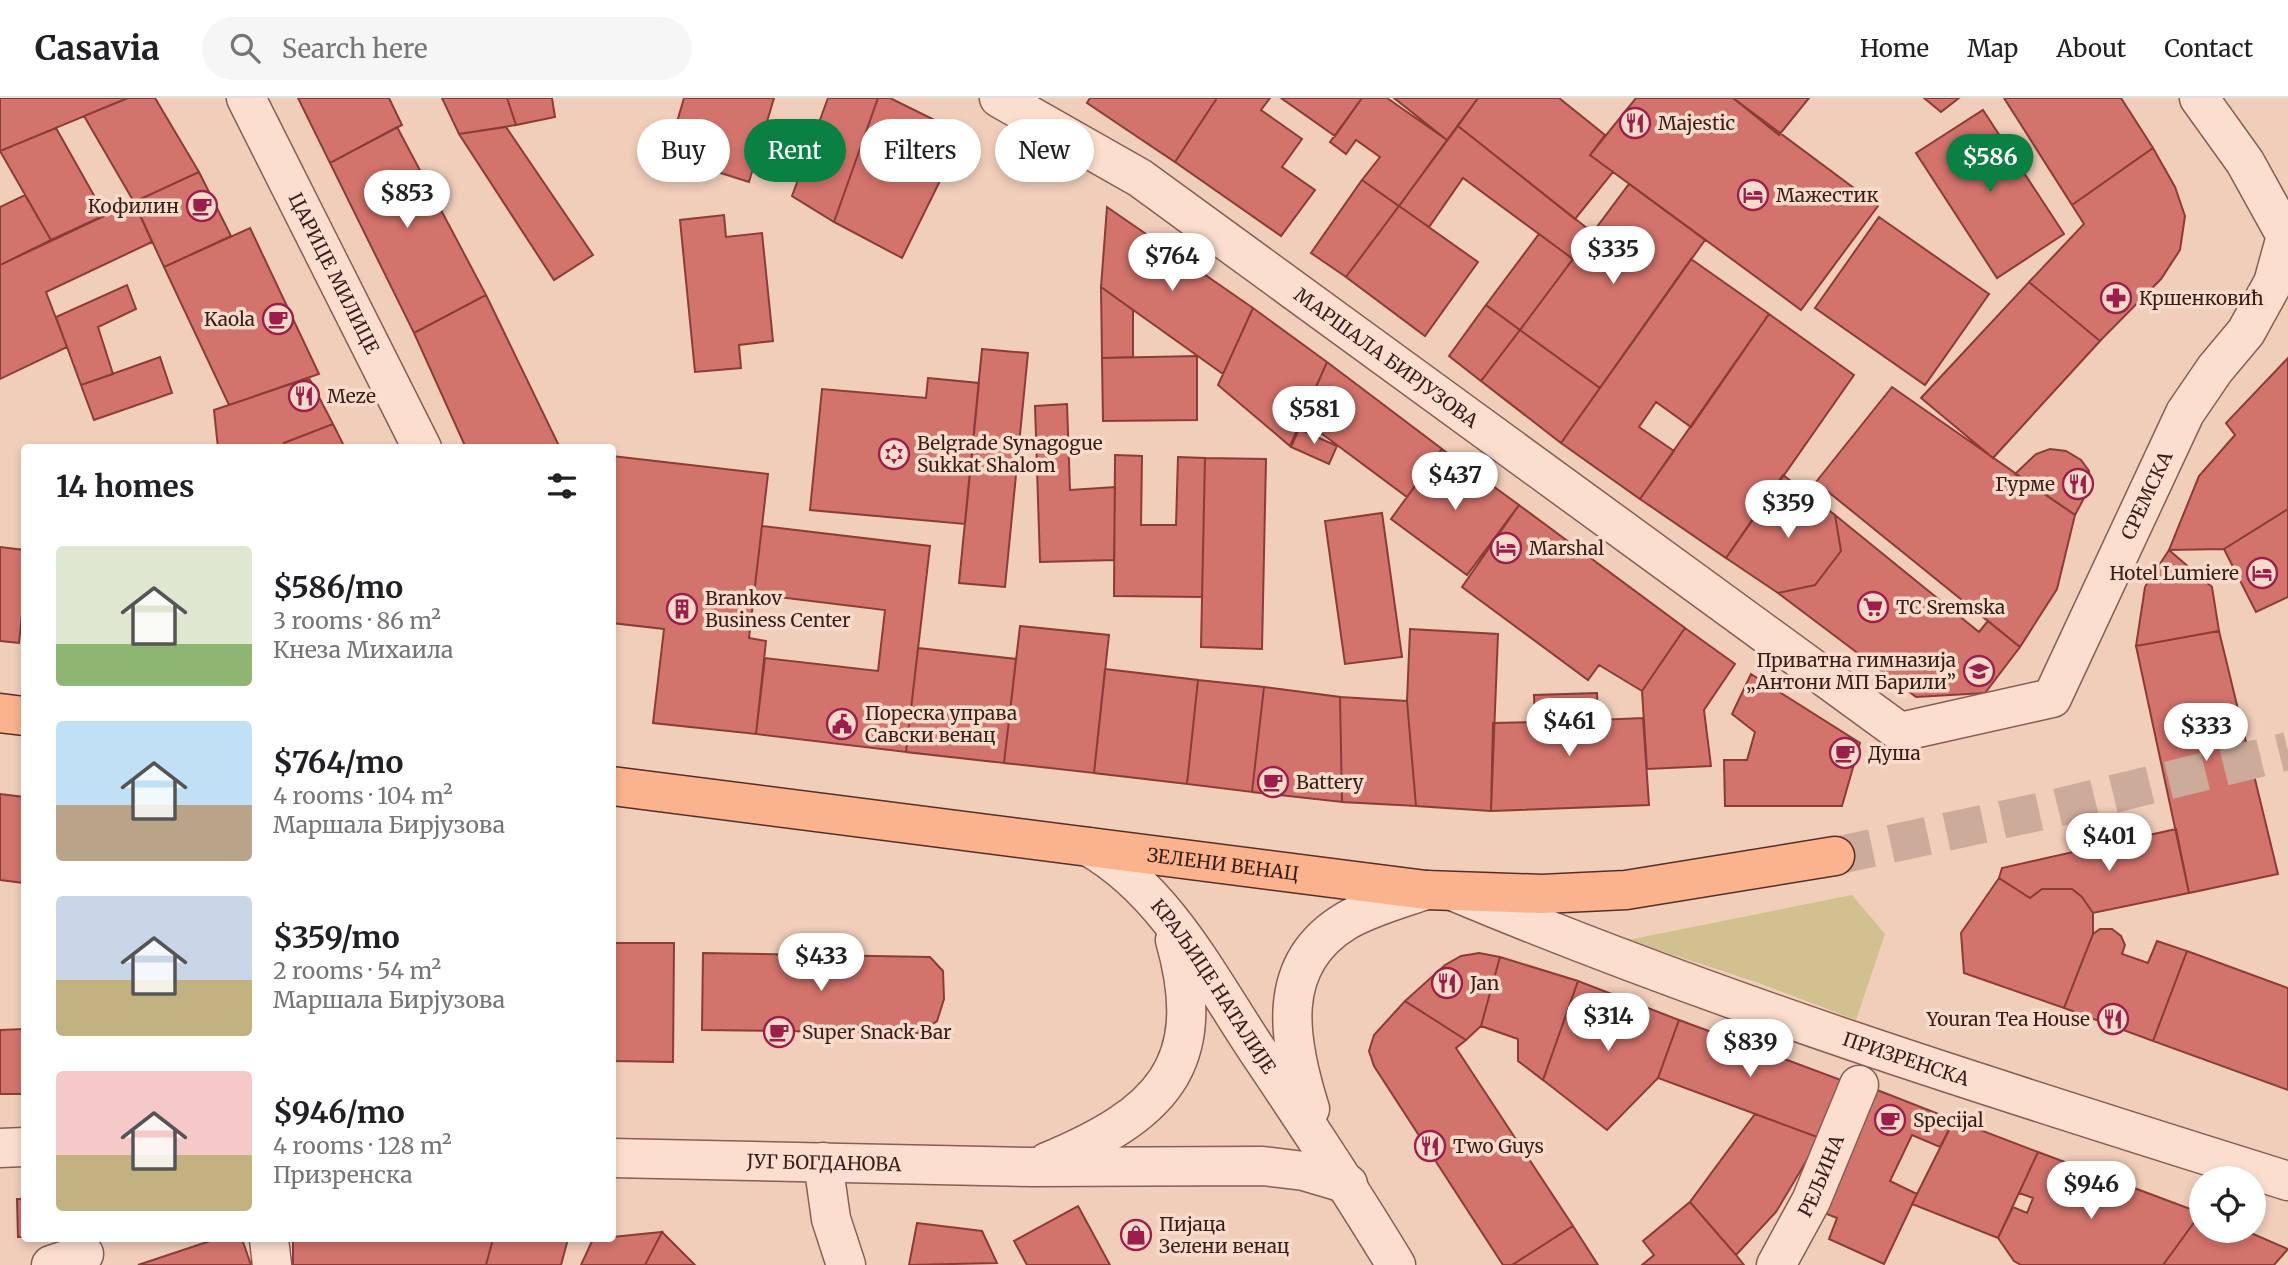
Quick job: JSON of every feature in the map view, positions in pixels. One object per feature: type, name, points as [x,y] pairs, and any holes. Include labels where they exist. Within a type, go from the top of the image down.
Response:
[{"type":"main road","points":[[0,713],[21,716]]},
{"type":"main road","name":"ЗЕЛЕНИ ВЕНАЦ","points":[[616,787],[1440,890],[1542,894],[1626,890],[1835,856]]},
{"type":"street","name":"ЦАРИЦЕ МИЛИЦЕ","points":[[246,98],[420,444]]},
{"type":"street","name":"МАРШАЛА БИРЈУЗОВА","points":[[999,98],[1140,177],[1900,732]]},
{"type":"street","name":"СРЕМСКА","points":[[1900,732],[2052,698],[2185,413],[2246,332],[2273,282],[2286,236],[2245,162],[2199,98]]},
{"type":"street","name":"КРАЉИЦЕ НАТАЛИЈЕ","points":[[1089,847],[1118,865],[1169,918],[1348,1184],[1396,1265]]},
{"type":"street","name":"КРАЉИЦЕ НАТАЛИЈЕ","points":[[1320,1145],[1292,1041],[1292,997],[1298,978],[1314,950],[1345,922],[1440,890]]},
{"type":"street","name":"ПРИЗРЕНСКА","points":[[1440,890],[1600,952],[1865,1072],[2288,1181]]},
{"type":"street","name":"ЈУГ БОГДАНОВА","points":[[1033,1167],[1089,1144],[1131,1118],[1162,1088],[1177,1068],[1184,1051],[1188,1002],[1169,918]]},
{"type":"street","name":"РЕЉИНА","points":[[1776,1265],[1811,1201],[1865,1072]]},
{"type":"street","points":[[0,1148],[21,1147]]},
{"type":"street","name":"ЈУГ БОГДАНОВА","points":[[616,1158],[1033,1167],[1263,1166],[1304,1171],[1348,1184]]},
{"type":"street","points":[[823,1162],[831,1219],[846,1265]]},
{"type":"street","points":[[269,1242],[272,1265]]},
{"type":"shaded area","points":[[1852,895],[1885,934],[1856,1020],[1759,983],[1628,940]]},
{"type":"building","points":[[0,98],[128,98],[0,151]]},
{"type":"building","points":[[128,98],[155,98],[199,172],[134,202],[84,116]]},
{"type":"building","points":[[298,98],[389,98],[402,125],[330,163]]},
{"type":"building","points":[[442,98],[507,98],[516,125],[459,134]]},
{"type":"building","points":[[507,98],[552,98],[555,117],[516,125]]},
{"type":"building","points":[[684,98],[774,98],[768,119],[744,119],[744,180],[730,176],[730,119],[678,119]]},
{"type":"building","points":[[828,98],[878,98],[871,119],[860,119],[860,149],[834,222],[792,196],[797,182],[846,182],[846,119],[820,119]]},
{"type":"building","points":[[878,98],[890,98],[933,119],[871,119]]},
{"type":"building","points":[[1090,98],[1217,98],[1175,162],[1087,103]]},
{"type":"building","points":[[1217,98],[1270,98],[1261,110],[1302,139],[1282,167],[1315,190],[1281,236],[1175,162]]},
{"type":"building","points":[[1281,98],[1362,98],[1335,136]]},
{"type":"building","points":[[1362,98],[1387,98],[1447,140],[1399,206],[1362,180],[1380,157],[1356,140],[1346,154],[1330,142]]},
{"type":"building","points":[[1394,98],[1478,98],[1447,140]]},
{"type":"building","points":[[1478,98],[1559,98],[1605,135],[1590,155],[1613,172],[1575,219],[1458,126]]},
{"type":"building","name":"Мажестик","points":[[1636,98],[1733,98],[1878,206],[1801,310],[1590,155]]},
{"type":"building","points":[[1733,98],[1809,98],[1779,135]]},
{"type":"building","points":[[1924,98],[1959,98],[1941,112]]},
{"type":"building","points":[[2004,98],[2121,98],[2153,148],[2072,205]]},
{"type":"building","points":[[1983,110],[2064,234],[1997,278],[1916,153]]},
{"type":"building","points":[[1458,126],[1593,233],[1573,259],[1463,178],[1429,227],[1399,206]]},
{"type":"building","points":[[397,127],[486,295],[414,333],[330,163]]},
{"type":"building","points":[[506,127],[593,255],[554,280],[459,134]]},
{"type":"building","points":[[56,128],[105,215],[51,240],[0,151]]},
{"type":"building","points":[[2153,148],[2175,187],[2185,216],[2180,250],[2161,279],[2100,341],[2029,282],[2084,224],[2072,205]]},
{"type":"building","points":[[860,149],[860,182],[939,182],[902,258],[834,222]]},
{"type":"building","points":[[199,172],[231,236],[164,267],[134,202]]},
{"type":"building","points":[[1362,180],[1399,206],[1346,277],[1311,253]]},
{"type":"building","points":[[1629,184],[1705,240],[1600,388],[1520,330]]},
{"type":"building","points":[[25,195],[51,240],[0,265],[0,207]]},
{"type":"building","points":[[134,202],[152,242],[46,292],[67,347],[0,379],[0,265]]},
{"type":"building","points":[[1399,206],[1478,262],[1425,336],[1346,277]]},
{"type":"building","points":[[1107,207],[1253,308],[1223,374],[1101,287]]},
{"type":"building","points":[[724,215],[726,237],[762,233],[773,341],[739,345],[741,368],[695,372],[680,220]]},
{"type":"building","points":[[1879,217],[1989,294],[1925,385],[1815,308]]},
{"type":"building","points":[[250,228],[319,374],[229,405],[164,267]]},
{"type":"building","points":[[1539,234],[1573,259],[1520,330],[1486,305]]},
{"type":"building","points":[[1691,259],[1769,314],[1691,427],[1656,402],[1639,427],[1674,451],[1640,499],[1561,443]]},
{"type":"building","points":[[2029,282],[2100,341],[1993,458],[1921,398]]},
{"type":"building","points":[[127,285],[136,309],[98,327],[113,374],[81,385],[56,317]]},
{"type":"building","points":[[1101,287],[1133,310],[1133,357],[1102,358]]},
{"type":"building","points":[[486,295],[558,444],[464,444],[414,333]]},
{"type":"building","points":[[1486,305],[1520,330],[1481,381],[1449,356]]},
{"type":"building","points":[[1253,308],[1327,362],[1290,446],[1218,385]]},
{"type":"building","points":[[1769,314],[1854,375],[1726,558],[1640,499]]},
{"type":"building","points":[[1520,330],[1600,388],[1561,443],[1481,381]]},
{"type":"building","points":[[982,349],[1028,353],[1005,587],[959,583]]},
{"type":"building","points":[[1197,356],[1197,420],[1103,421],[1102,358]]},
{"type":"building","points":[[160,357],[172,393],[94,420],[81,385]]},
{"type":"building","points":[[2288,358],[2288,509],[2224,549],[2169,550],[2199,476],[2235,435],[2226,423]]},
{"type":"building","points":[[1327,362],[1442,449],[1407,497],[1302,419]]},
{"type":"building","points":[[309,378],[333,424],[284,444],[218,444],[214,410]]},
{"type":"building","name":"Belgrade Synagogue Sukkat Shalom","points":[[928,378],[979,383],[965,524],[810,510],[822,389],[926,398]]},
{"type":"building","points":[[1892,387],[2075,515],[2057,589],[2020,647],[1816,482]]},
{"type":"building","points":[[1067,404],[1070,490],[1115,487],[1114,560],[1040,562],[1035,406]]},
{"type":"building","points":[[333,424],[343,444],[284,444]]},
{"type":"building","points":[[1299,429],[1337,446],[1329,464],[1291,447]]},
{"type":"building","points":[[1442,449],[1519,505],[1467,575],[1391,519]]},
{"type":"building","points":[[2050,449],[2066,451],[2081,460],[2089,471],[2091,485],[2075,515],[2015,474],[2036,454]]},
{"type":"building","points":[[1115,455],[1142,456],[1141,525],[1176,525],[1178,457],[1205,458],[1202,597],[1114,596]]},
{"type":"building","name":"Brankov Business Center","points":[[616,456],[768,474],[749,638],[766,641],[756,734],[653,723],[664,629],[616,623]]},
{"type":"building","points":[[1205,458],[1266,459],[1262,649],[1201,647]]},
{"type":"building","points":[[1783,475],[1835,515],[1841,551],[1815,585],[1778,593],[1726,558]]},
{"type":"building","points":[[1519,505],[1685,628],[1642,691],[1599,665],[1588,680],[1462,587]]},
{"type":"building","name":"Hotel Lumiere","points":[[2288,509],[2288,597],[2256,612],[2224,549]]},
{"type":"building","points":[[1382,513],[1402,657],[1345,664],[1325,521]]},
{"type":"building","name":"TC Sremska","points":[[1835,515],[1979,632],[1988,621],[2020,647],[1985,693],[1916,697],[1778,593],[1815,585],[1841,551]]},
{"type":"building","points":[[762,526],[930,546],[906,752],[756,734],[765,658],[878,671],[885,610],[754,594]]},
{"type":"building","points":[[0,547],[21,550],[21,624],[19,643],[0,641]]},
{"type":"building","points":[[2169,550],[2212,587],[2219,631],[2136,646],[2145,587]]},
{"type":"building","points":[[1020,626],[1109,635],[1094,773],[1004,763]]},
{"type":"building","points":[[1685,628],[1735,664],[1704,710],[1711,766],[1647,769],[1642,691]]},
{"type":"building","points":[[1410,629],[1498,634],[1491,811],[1416,806],[1407,701]]},
{"type":"building","points":[[2219,631],[2278,874],[2189,893],[2136,646]]},
{"type":"building","points":[[918,648],[1016,659],[1004,763],[906,752]]},
{"type":"building","points":[[1105,669],[1198,680],[1187,784],[1094,773]]},
{"type":"building","points":[[1751,674],[1860,743],[1842,806],[1725,806],[1724,760],[1747,760],[1755,732],[1732,714]]},
{"type":"building","points":[[1198,680],[1264,687],[1252,792],[1187,784]]},
{"type":"building","points":[[1264,687],[1340,697],[1342,802],[1252,792]]},
{"type":"building","points":[[1597,693],[1598,720],[1643,718],[1649,805],[1491,811],[1493,723],[1535,722],[1534,695]]},
{"type":"building","points":[[1340,697],[1407,701],[1416,806],[1342,802]]},
{"type":"building","points":[[0,794],[21,797],[21,883],[0,880]]},
{"type":"building","points":[[2176,829],[2189,893],[2093,913],[2082,897],[2072,889],[2042,889],[2030,898],[1999,878],[2002,868]]},
{"type":"building","points":[[1999,878],[2030,898],[2042,889],[2072,889],[2082,897],[2093,913],[2093,934],[2064,1008],[1964,973],[1961,933]]},
{"type":"building","points":[[2100,929],[2112,929],[2121,936],[2125,945],[2122,954],[2148,963],[2157,941],[2187,951],[2153,1041],[2064,1008],[2093,934]]},
{"type":"building","points":[[616,943],[674,943],[673,1062],[616,1061]]},
{"type":"building","points":[[2187,951],[2288,988],[2288,1090],[2153,1041]]},
{"type":"building","points":[[703,953],[930,957],[943,971],[944,999],[937,1021],[919,1033],[702,1030]]},
{"type":"building","points":[[1479,953],[1500,957],[1481,1026],[1466,1040],[1405,1001],[1445,965],[1461,956]]},
{"type":"building","points":[[1500,957],[1578,981],[1543,1080],[1518,1061],[1518,1039],[1481,1026]]},
{"type":"building","points":[[1578,981],[1679,1020],[1658,1078],[1607,1130],[1543,1080]]},
{"type":"building","points":[[1405,1001],[1466,1040],[1456,1048],[1573,1226],[1512,1265],[1503,1265],[1374,1066],[1369,1051],[1374,1035]]},
{"type":"building","points":[[1679,1020],[1841,1080],[1820,1138],[1658,1078]]},
{"type":"building","points":[[21,1029],[21,1094],[0,1094],[0,1030]]},
{"type":"building","points":[[1872,1088],[1954,1120],[1940,1147],[1912,1135],[1890,1181],[1917,1194],[1884,1264],[1829,1239],[1837,1218],[1822,1212]]},
{"type":"building","points":[[1755,1114],[1820,1138],[1776,1212],[1736,1255],[1690,1202]]},
{"type":"building","points":[[1954,1120],[2038,1152],[1998,1238],[1912,1204]]},
{"type":"building","points":[[2038,1152],[2189,1209],[2189,1229],[2163,1265],[2021,1265],[2014,1261],[1998,1238],[2013,1207],[2027,1213],[2033,1198],[2019,1193]]},
{"type":"building","points":[[17,1199],[21,1199],[21,1237],[18,1237]]},
{"type":"building","points":[[1690,1202],[1744,1265],[1642,1265],[1654,1255],[1643,1241]]},
{"type":"building","points":[[1078,1206],[1110,1265],[1027,1265],[1014,1241]]},
{"type":"building","points":[[917,1223],[982,1231],[997,1263],[909,1265]]},
{"type":"building","points":[[1573,1226],[1598,1265],[1512,1265]]},
{"type":"building","points":[[2189,1229],[2189,1243],[2266,1243],[2266,1240],[2288,1249],[2274,1265],[2163,1265]]},
{"type":"building","points":[[662,1232],[645,1265],[581,1265],[592,1242],[616,1242],[616,1237]]},
{"type":"building","points":[[662,1232],[695,1265],[645,1265]]},
{"type":"building","points":[[207,1242],[243,1242],[251,1265],[138,1265]]},
{"type":"building","points":[[293,1242],[492,1242],[486,1265],[293,1265]]},
{"type":"building","points":[[492,1242],[567,1242],[561,1265],[486,1265]]},
{"type":"tunnel","points":[[1835,856],[2052,809],[2288,751]]},
{"type":"place","name":"Majestic","points":[[1635,123]]},
{"type":"place","name":"Мажестик","points":[[1753,195]]},
{"type":"place","name":"Кофилин","points":[[202,206]]},
{"type":"place","name":"Кршенковић","points":[[2116,298]]},
{"type":"place","name":"Kaola","points":[[278,319]]},
{"type":"place","name":"Meze","points":[[304,396]]},
{"type":"place","name":"Belgrade Synagogue Sukkat Shalom","points":[[894,454]]},
{"type":"place","name":"Гурме","points":[[2078,484]]},
{"type":"place","name":"Marshal","points":[[1506,548]]},
{"type":"place","name":"Hotel Lumiere","points":[[2262,573]]},
{"type":"place","name":"TC Sremska","points":[[1873,607]]},
{"type":"place","name":"Brankov Business Center","points":[[682,609]]},
{"type":"place","name":"Приватна гимназија „Антони МП Барили”","points":[[1979,671]]},
{"type":"place","name":"Пореска управа Савски венац","points":[[842,724]]},
{"type":"place","name":"Душа","points":[[1845,753]]},
{"type":"place","name":"Battery","points":[[1273,782]]},
{"type":"place","name":"Jan","points":[[1447,983]]},
{"type":"place","name":"Youran Tea House","points":[[2113,1019]]},
{"type":"place","name":"Super Snack Bar","points":[[779,1032]]},
{"type":"place","name":"Specijal","points":[[1890,1120]]},
{"type":"place","name":"Two Guys","points":[[1430,1146]]},
{"type":"place","name":"Пијаца Зелени венац","points":[[1136,1235]]}]
